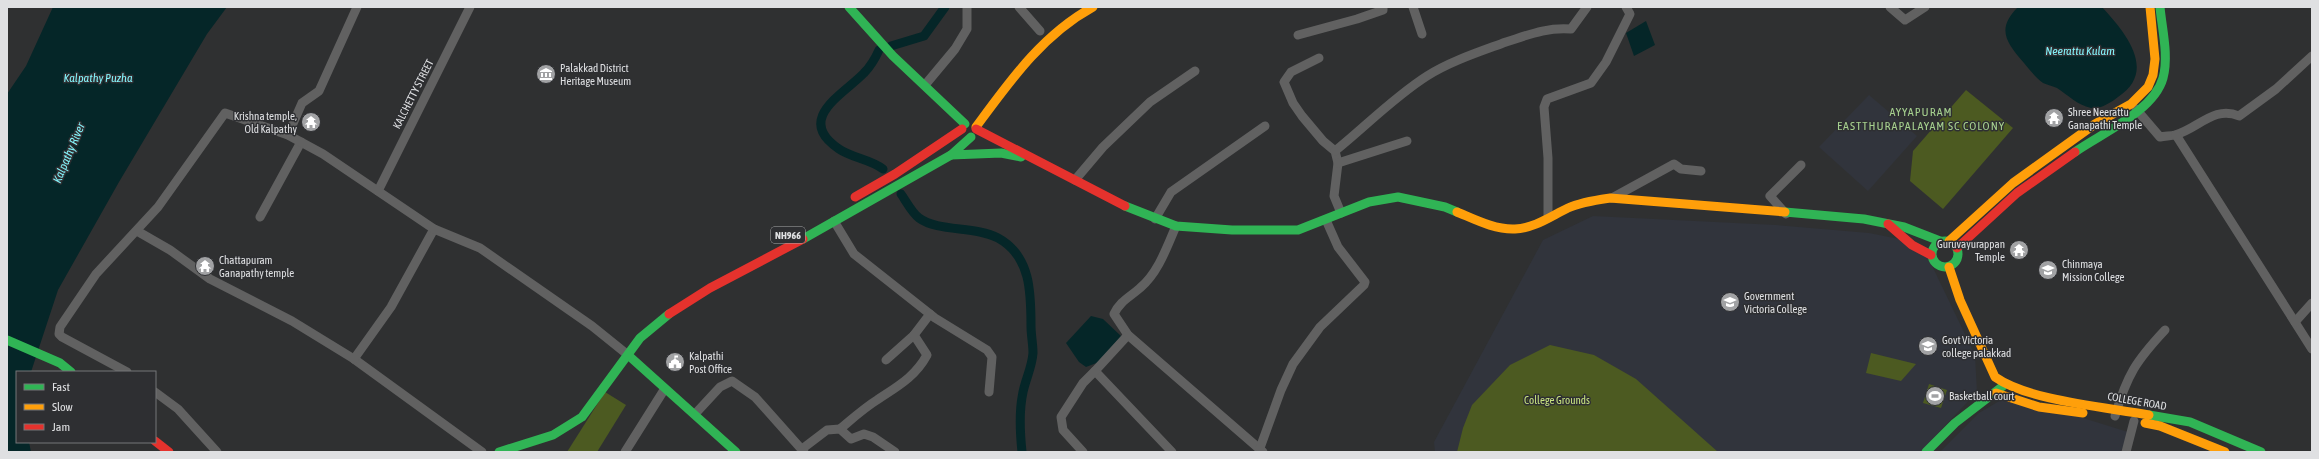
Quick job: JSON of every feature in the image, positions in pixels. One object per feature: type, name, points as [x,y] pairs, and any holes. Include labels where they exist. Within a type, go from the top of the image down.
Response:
[{"type":"main road","points":[[849,7],[893,56],[969,128],[1035,159],[1112,200],[1155,219],[1176,226],[1232,230],[1298,230],[1369,202],[1398,198],[1445,207],[1487,224],[1514,229],[1535,225],[1570,207],[1589,201],[1610,198],[1786,214],[1864,219],[1904,227],[1944,241],[1957,248]]},
{"type":"main road","name":"NH966","points":[[625,353],[662,318],[710,288],[834,221],[951,155],[969,128],[1046,39],[1068,21],[1093,7]]},
{"type":"main road","points":[[1931,255],[1932,249],[1944,241],[2036,165],[2095,124],[2131,104],[2148,87],[2153,75],[2156,59],[2150,7]]},
{"type":"main road","points":[[1888,224],[1912,245],[1931,255],[1936,265],[1945,267],[1957,259],[1957,248],[2034,180],[2098,136],[2138,112],[2155,94],[2163,78],[2165,58],[2160,7]]},
{"type":"main road","name":"NH966","points":[[848,201],[969,128],[976,110]]},
{"type":"main road","points":[[951,155],[1001,153],[1035,159]]},
{"type":"main road","name":"NH966","points":[[499,452],[534,441],[543,441],[582,417],[636,335],[654,318],[747,258],[781,239]]},
{"type":"main road","points":[[1926,452],[1955,423],[1996,393],[2005,384],[1995,377],[1945,267]]},
{"type":"main road","points":[[1945,267],[1949,290],[1996,393]]},
{"type":"main road","points":[[7,340],[60,364],[70,371]]},
{"type":"main road","points":[[625,353],[664,390],[694,414],[736,452]]},
{"type":"main road","name":"COLLEGE ROAD","points":[[2005,384],[2037,395],[2116,413],[2134,421],[2160,426],[2225,452]]},
{"type":"main road","name":"COLLEGE ROAD","points":[[1996,393],[2039,407],[2116,413],[2190,422],[2261,452]]},
{"type":"main road","points":[[156,442],[169,452]]},
{"type":"street","points":[[288,135],[302,103],[320,91],[357,7]]},
{"type":"street","name":"KALCHETTY STREET","points":[[378,191],[470,7]]},
{"type":"street","points":[[925,85],[955,49],[967,29],[967,7]]},
{"type":"street","points":[[1019,7],[1040,31]]},
{"type":"street","points":[[1298,34],[1357,19],[1383,10],[1383,7]]},
{"type":"street","points":[[1413,7],[1422,34]]},
{"type":"street","points":[[1335,151],[1405,91],[1429,75],[1452,63],[1536,31],[1558,28],[1571,29],[1587,7]]},
{"type":"street","points":[[1548,218],[1548,158],[1544,106],[1547,99],[1591,83],[1606,62],[1630,14],[1626,7]]},
{"type":"street","points":[[1890,7],[1905,20],[1925,7]]},
{"type":"street","points":[[2131,104],[2160,136],[2176,135],[2214,115],[2230,112],[2240,116],[2276,89],[2312,56]]},
{"type":"street","points":[[1319,58],[1290,72],[1284,82],[1293,103],[1302,116],[1323,141],[1335,151],[1338,163],[1334,196],[1341,213]]},
{"type":"street","points":[[1075,180],[1103,147],[1150,102],[1194,71]]},
{"type":"street","points":[[125,371],[78,347],[59,334],[60,327],[96,274],[158,207],[226,113],[288,135],[323,154],[434,229],[480,248],[592,326],[625,353]]},
{"type":"street","points":[[1155,219],[1171,192],[1265,126]]},
{"type":"street","points":[[2176,135],[2312,349]]},
{"type":"street","points":[[260,217],[301,142]]},
{"type":"street","points":[[1338,163],[1407,142]]},
{"type":"street","points":[[1610,198],[1674,164],[1681,168],[1701,171]]},
{"type":"street","points":[[1786,214],[1770,196],[1801,165]]},
{"type":"street","points":[[1176,226],[1153,273],[1140,288],[1118,306],[1114,314],[1128,335],[1261,450],[1281,390],[1293,364],[1320,327],[1364,285],[1365,282],[1338,247],[1326,220]]},
{"type":"street","points":[[834,221],[854,254],[930,314],[987,350],[992,357],[989,392]]},
{"type":"street","points":[[354,359],[391,307],[434,229]]},
{"type":"street","points":[[137,231],[170,250],[210,279],[292,321],[354,359],[482,452]]},
{"type":"street","points":[[2295,322],[2312,303]]},
{"type":"street","points":[[886,360],[914,336],[930,314]]},
{"type":"street","points":[[2116,413],[2123,388],[2132,370],[2142,355],[2165,330]]},
{"type":"street","points":[[1083,452],[1063,430],[1061,417],[1084,383],[1128,335]]},
{"type":"street","points":[[694,414],[720,387],[732,381],[755,397],[803,451],[827,430],[840,429],[876,400],[906,382],[919,369],[927,355],[914,336]]},
{"type":"street","points":[[1095,371],[1172,452]]},
{"type":"street","points":[[625,452],[664,390]]},
{"type":"street","points":[[156,393],[178,408],[218,452]]},
{"type":"street","points":[[2126,452],[2134,421]]},
{"type":"street","points":[[840,429],[851,439],[864,434],[874,437],[895,452]]},
{"type":"shaded area","points":[[1869,95],[1917,136],[1868,191],[1819,147]]},
{"type":"shaded area","name":"Government Victoria College","points":[[1593,216],[1776,225],[1869,233],[1904,240],[1924,249],[1975,355],[1977,392],[1920,452],[1435,452],[1434,442],[1543,240]]},
{"type":"shaded area","points":[[2001,400],[2080,417],[2128,432],[2121,452],[1940,452],[1979,413]]},
{"type":"green space","points":[[1966,90],[2013,128],[1943,209],[1910,181],[1913,151]]},
{"type":"green space","name":"College Grounds","points":[[1550,345],[1594,355],[1636,379],[1718,452],[1457,452],[1463,428],[1472,405],[1510,365]]},
{"type":"green space","points":[[1871,353],[1916,364],[1901,381],[1866,373]]},
{"type":"green space","name":"Basketball court","points":[[1929,384],[1947,390],[1941,408],[1923,403]]},
{"type":"green space","points":[[605,392],[626,405],[597,452],[567,452]]},
{"type":"water","name":"Kalpathy Puzha","points":[[53,7],[227,7],[207,34],[119,182],[58,290],[31,371],[16,371],[16,443],[29,443],[31,452],[7,452],[7,94],[26,66]]},
{"type":"water","name":"Neerattu Kulam","points":[[2018,7],[2102,7],[2120,28],[2134,52],[2137,64],[2136,75],[2130,87],[2105,105],[2091,108],[2081,105],[2057,88],[2043,83],[2033,74],[2008,42],[2005,29],[2007,22]]},
{"type":"water","points":[[1646,21],[1655,45],[1634,56],[1626,33]]},
{"type":"water","points":[[1091,316],[1103,319],[1121,336],[1099,362],[1086,367],[1079,362],[1066,343]]},
{"type":"waterway","points":[[891,46],[924,36],[945,7]]},
{"type":"waterway","points":[[879,50],[873,62],[866,70],[835,98],[827,108],[822,117],[821,127],[826,138],[839,149],[883,169]]},
{"type":"waterway","points":[[901,194],[919,218],[936,225],[989,234],[998,238],[1009,246],[1023,265],[1029,288],[1033,353],[1023,392],[1020,414],[1022,452]]},
{"type":"traffic: fast","points":[[849,7],[893,56],[965,124]]},
{"type":"traffic: fast","points":[[2075,152],[2126,120],[2149,101],[2158,90],[2165,70],[2164,42],[2160,7]]},
{"type":"traffic: fast","points":[[803,239],[951,155],[971,137]]},
{"type":"traffic: fast","points":[[951,155],[1001,153],[1021,157]]},
{"type":"traffic: fast","points":[[1125,206],[1176,226],[1232,230],[1298,230],[1369,202],[1398,197],[1445,207],[1457,212]]},
{"type":"traffic: fast","points":[[1785,212],[1864,219],[1904,227],[1940,241]]},
{"type":"traffic: fast","points":[[1945,241],[1955,244],[1958,254],[1955,264],[1945,267],[1935,264],[1932,254],[1935,244],[1945,241]]},
{"type":"traffic: fast","points":[[499,452],[553,435],[582,417],[640,338],[669,314]]},
{"type":"traffic: fast","points":[[7,340],[60,363],[70,371]]},
{"type":"traffic: fast","points":[[628,355],[736,452]]},
{"type":"traffic: fast","points":[[1926,452],[1955,423],[2003,386]]},
{"type":"traffic: fast","points":[[2149,415],[2190,422],[2261,452]]},
{"type":"traffic: slow","points":[[976,127],[1028,60],[1058,31],[1093,7]]},
{"type":"traffic: slow","points":[[1949,241],[2013,183],[2095,124],[2131,104],[2148,87],[2153,75],[2155,59],[2150,7]]},
{"type":"traffic: slow","points":[[1457,212],[1492,226],[1507,229],[1522,228],[1536,224],[1578,204],[1610,198],[1785,212]]},
{"type":"traffic: slow","points":[[1949,267],[1960,300],[1995,377],[2027,392],[2047,397],[2090,406],[2149,415]]},
{"type":"traffic: slow","points":[[1996,393],[2039,407],[2083,413]]},
{"type":"traffic: slow","points":[[2145,423],[2160,426],[2225,452]]},
{"type":"traffic: jam","points":[[855,197],[895,174],[962,129]]},
{"type":"traffic: jam","points":[[976,129],[1125,206]]},
{"type":"traffic: jam","points":[[1957,248],[2017,193],[2075,152]]},
{"type":"traffic: jam","points":[[1888,224],[1912,245],[1931,255]]},
{"type":"traffic: jam","points":[[669,314],[710,288],[803,239]]},
{"type":"traffic: jam","points":[[156,442],[169,452]]},
{"type":"place","name":"Palakkad District Heritage Museum","points":[[546,74]]},
{"type":"place","name":"Shree Neerattu Ganapathi Temple","points":[[2054,118]]},
{"type":"place","name":"Krishna temple, Old Kalpathy","points":[[311,122]]},
{"type":"place","name":"Guruvayurappan Temple","points":[[2019,250]]},
{"type":"place","name":"Chattapuram Ganapathy temple","points":[[205,266]]},
{"type":"place","name":"Chinmaya Mission College","points":[[2048,270]]},
{"type":"place","name":"Government Victoria College","points":[[1730,302]]},
{"type":"place","name":"Govt Victoria college palakkad","points":[[1928,346]]},
{"type":"place","name":"Kalpathi Post Office","points":[[675,362]]},
{"type":"place","name":"Basketball court","points":[[1935,396]]},
{"type":"district","name":"AYYAPURAM EASTTHURAPALAYAM SC COLONY","points":[[1921,119]]},
{"type":"water label","name":"Kalpathy River","points":[[69,153]]}]
